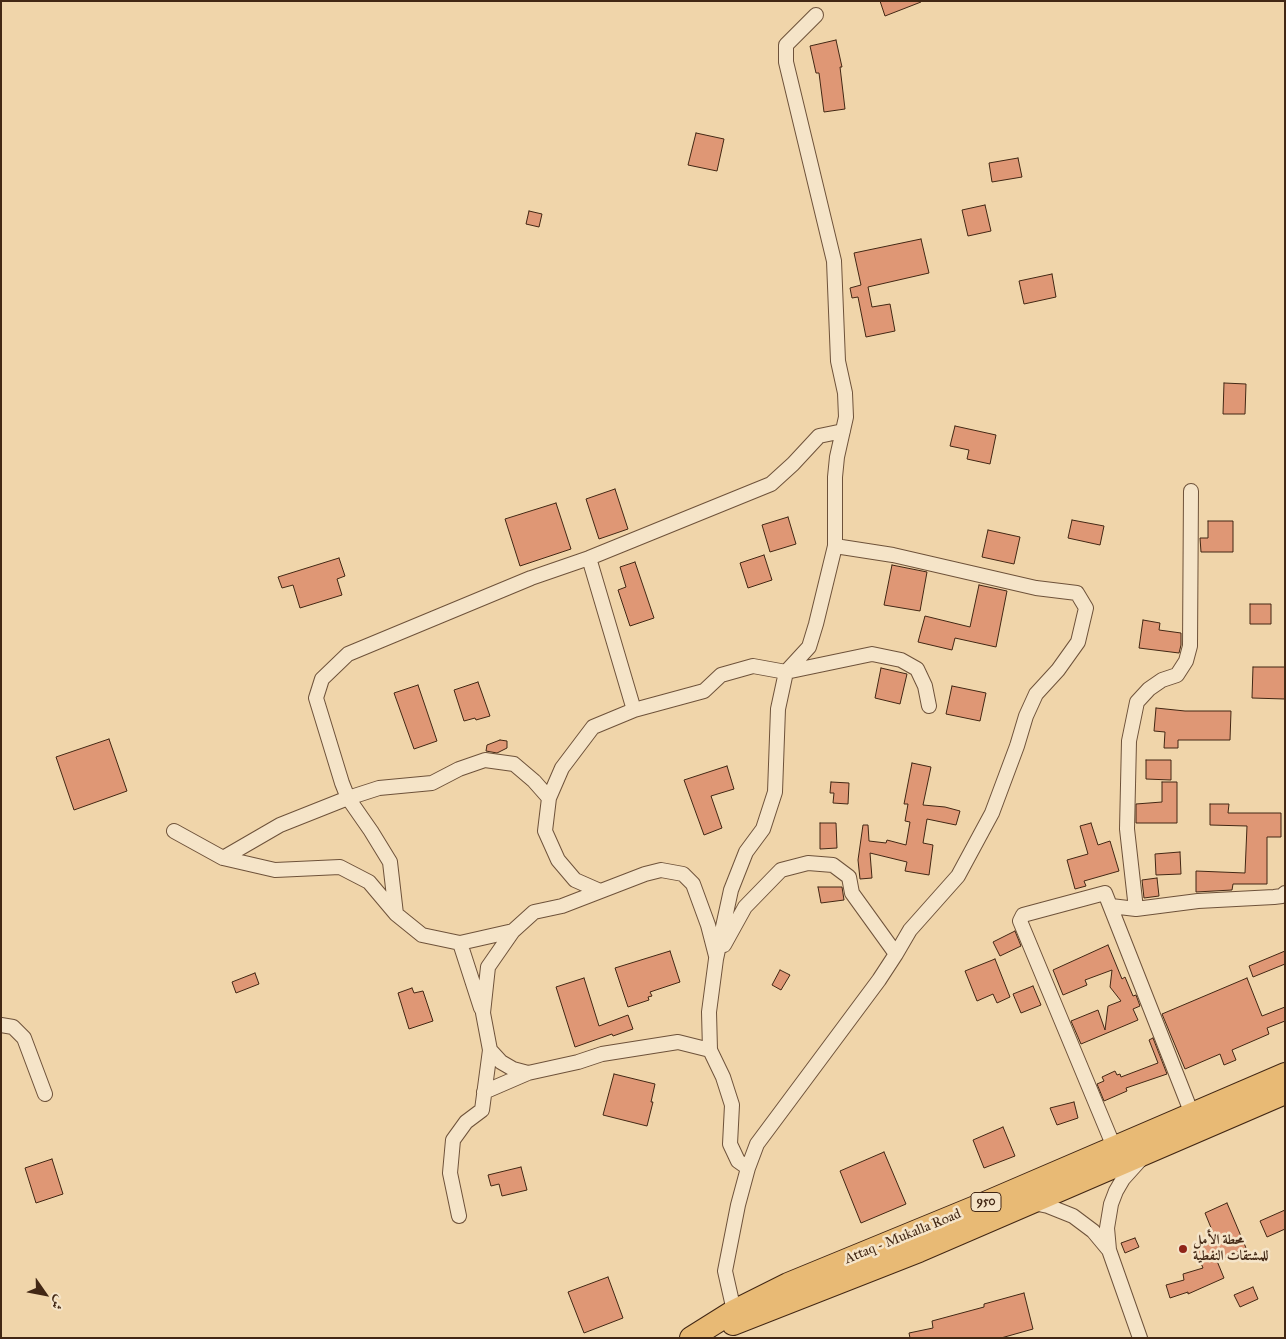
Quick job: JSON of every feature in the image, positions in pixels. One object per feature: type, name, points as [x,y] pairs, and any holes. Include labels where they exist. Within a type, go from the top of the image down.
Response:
[{"type":"main road","name":"Attaq - Mukalla Road","points":[[692,1338],[734,1311],[788,1284],[985,1203],[1285,1074]]},
{"type":"main road","name":"Attaq - Mukalla Road","points":[[692,1338],[830,1287],[1285,1093]]},
{"type":"street","points":[[748,1168],[738,1161],[730,1144],[732,1105],[723,1077],[710,1050],[709,1012],[716,959],[731,890],[746,852],[763,829],[775,792],[778,709],[786,672],[808,647],[816,624],[835,546],[835,477],[846,417],[845,393],[838,361],[834,261],[786,62],[786,45],[816,15]]},
{"type":"street","points":[[396,914],[390,862],[348,798],[316,698],[322,679],[348,654],[531,578],[589,558],[771,484],[820,436],[843,431]]},
{"type":"street","points":[[1136,909],[1127,829],[1129,741],[1136,702],[1149,689],[1162,680],[1177,675],[1186,660],[1190,646],[1191,491]]},
{"type":"street","points":[[734,1311],[725,1271],[738,1205],[757,1144],[896,954],[910,930],[958,876],[992,813],[1026,716],[1036,694],[1058,670],[1078,642],[1086,608],[1077,593],[1036,588],[893,555],[835,546]]},
{"type":"street","points":[[589,558],[634,710]]},
{"type":"street","points":[[600,891],[575,880],[558,860],[546,831],[549,798],[562,768],[593,727],[634,710],[704,691],[722,675],[753,666],[786,672],[872,654],[901,660],[917,669],[925,686],[929,706]]},
{"type":"street","points":[[223,858],[280,825],[348,798],[379,788],[432,783],[459,769],[485,760],[514,764],[549,798]]},
{"type":"street","points":[[174,831],[223,858],[275,870],[340,867],[369,882],[396,914],[422,935],[460,943],[513,931]]},
{"type":"street","points":[[716,959],[745,907],[781,870],[808,863],[833,865],[849,877],[852,893],[896,954]]},
{"type":"street","points":[[483,1013],[488,967],[513,931],[534,912],[562,906],[645,874],[661,870],[683,874],[693,884],[700,901],[716,959]]},
{"type":"street","points":[[1114,1147],[1020,920],[1023,915],[1105,893],[1192,1114]]},
{"type":"street","points":[[1111,906],[1136,909],[1198,901],[1274,897],[1282,896],[1285,893]]},
{"type":"street","points":[[459,1216],[450,1173],[453,1140],[466,1122],[482,1110],[490,1050],[483,1013],[460,943]]},
{"type":"street","points":[[1,1025],[13,1027],[24,1038],[44,1094]]},
{"type":"street","points":[[484,1092],[528,1073],[578,1062],[602,1054],[678,1042],[710,1050]]},
{"type":"street","points":[[490,1050],[501,1062],[513,1069],[528,1073]]},
{"type":"street","points":[[1140,1338],[1109,1250],[1107,1234],[1108,1217],[1116,1191],[1122,1179],[1147,1153]]},
{"type":"street","points":[[1033,1202],[1073,1216],[1093,1231],[1109,1250]]},
{"type":"building","points":[[880,1],[921,1],[921,2],[885,16]]},
{"type":"building","points":[[836,40],[842,67],[840,67],[845,109],[824,112],[819,73],[816,73],[810,46]]},
{"type":"building","points":[[696,133],[724,139],[717,171],[688,165]]},
{"type":"building","points":[[1018,158],[1022,177],[992,182],[989,163]]},
{"type":"building","points":[[985,205],[991,231],[968,236],[962,210]]},
{"type":"building","points":[[529,211],[542,214],[539,227],[526,224]]},
{"type":"building","points":[[921,239],[929,273],[868,287],[872,307],[890,304],[895,331],[866,337],[858,297],[852,298],[850,288],[861,285],[854,253]]},
{"type":"building","points":[[1052,274],[1056,297],[1024,304],[1019,281]]},
{"type":"building","points":[[1224,383],[1246,384],[1245,414],[1223,414]]},
{"type":"building","points":[[955,426],[996,435],[990,464],[967,459],[969,450],[950,446]]},
{"type":"building","points":[[615,489],[628,529],[599,539],[586,499]]},
{"type":"building","points":[[556,503],[571,549],[520,566],[505,519]]},
{"type":"building","points":[[788,517],[796,544],[770,552],[762,525]]},
{"type":"building","points":[[1072,520],[1104,526],[1100,545],[1068,538]]},
{"type":"building","points":[[1208,521],[1233,521],[1233,552],[1201,552],[1200,538],[1208,538]]},
{"type":"building","points":[[988,530],[1020,537],[1014,564],[982,557]]},
{"type":"building","points":[[764,555],[772,580],[748,588],[740,563]]},
{"type":"building","points":[[339,558],[345,576],[337,579],[342,595],[300,608],[293,585],[282,588],[278,577]]},
{"type":"building","points":[[635,562],[654,618],[630,626],[618,590],[626,587],[620,567]]},
{"type":"building","points":[[892,565],[927,572],[920,611],[884,605]]},
{"type":"building","points":[[979,585],[1007,591],[996,647],[955,638],[952,650],[918,642],[925,616],[970,627]]},
{"type":"building","points":[[1250,604],[1271,604],[1271,624],[1250,624]]},
{"type":"building","points":[[1143,620],[1160,623],[1159,630],[1181,633],[1179,653],[1139,648]]},
{"type":"building","points":[[1253,667],[1285,667],[1285,699],[1252,698]]},
{"type":"building","points":[[881,668],[907,674],[900,704],[875,698]]},
{"type":"building","points":[[478,682],[490,716],[464,721],[454,690]]},
{"type":"building","points":[[418,685],[437,741],[414,749],[394,693]]},
{"type":"building","points":[[952,686],[986,693],[980,721],[946,714]]},
{"type":"building","points":[[1156,708],[1185,711],[1231,711],[1230,740],[1178,740],[1178,748],[1164,748],[1165,732],[1154,731]]},
{"type":"building","points":[[109,739],[127,791],[74,810],[56,757]]},
{"type":"building","points":[[500,740],[507,741],[507,748],[497,753],[486,751],[487,745]]},
{"type":"building","points":[[1146,760],[1171,760],[1171,780],[1146,779]]},
{"type":"building","points":[[912,763],[931,767],[923,805],[945,807],[960,811],[956,825],[927,819],[923,843],[933,845],[929,875],[905,871],[907,862],[870,853],[872,878],[860,879],[858,860],[863,825],[868,825],[869,841],[886,843],[887,840],[906,845],[910,822],[905,821],[908,804],[904,804]]},
{"type":"building","points":[[727,766],[734,789],[711,796],[722,828],[704,835],[684,780]]},
{"type":"building","points":[[831,782],[849,783],[848,804],[833,803],[834,793],[830,793]]},
{"type":"building","points":[[1162,782],[1177,782],[1177,823],[1136,823],[1136,804],[1162,802]]},
{"type":"building","points":[[1210,804],[1229,804],[1228,813],[1281,813],[1281,837],[1267,837],[1267,884],[1233,884],[1232,890],[1196,892],[1196,871],[1245,873],[1247,826],[1210,825]]},
{"type":"building","points":[[820,823],[836,823],[837,848],[820,849]]},
{"type":"building","points":[[1091,823],[1098,845],[1110,841],[1119,871],[1084,881],[1086,886],[1075,889],[1067,860],[1088,854],[1080,826]]},
{"type":"building","points":[[1180,852],[1181,874],[1156,875],[1155,854]]},
{"type":"building","points":[[1157,878],[1159,896],[1144,898],[1142,880]]},
{"type":"building","points":[[818,887],[842,887],[844,900],[821,903]]},
{"type":"building","points":[[1015,931],[1021,946],[1000,956],[993,942]]},
{"type":"building","points":[[1108,945],[1122,979],[1125,977],[1133,996],[1136,995],[1140,1006],[1133,1009],[1138,1020],[1081,1044],[1071,1021],[1098,1010],[1105,1030],[1108,1006],[1121,1001],[1110,987],[1112,970],[1085,980],[1087,985],[1063,995],[1053,970]]},
{"type":"building","points":[[670,951],[680,982],[650,992],[652,996],[648,997],[649,1000],[628,1007],[615,968]]},
{"type":"building","points":[[1285,951],[1285,964],[1253,977],[1249,966]]},
{"type":"building","points":[[995,959],[1010,997],[997,1003],[993,994],[977,1001],[965,971]]},
{"type":"building","points":[[780,970],[790,975],[781,990],[772,985]]},
{"type":"building","points":[[255,973],[259,984],[236,993],[232,982]]},
{"type":"building","points":[[584,978],[599,1026],[628,1015],[633,1029],[575,1047],[556,987]]},
{"type":"building","points":[[1247,978],[1262,1016],[1285,1007],[1285,1021],[1267,1028],[1269,1034],[1232,1050],[1236,1060],[1224,1065],[1220,1054],[1185,1069],[1162,1014]]},
{"type":"building","points":[[1033,986],[1041,1005],[1021,1013],[1013,994]]},
{"type":"building","points":[[412,988],[414,993],[423,991],[433,1021],[409,1029],[398,993]]},
{"type":"building","points":[[1153,1038],[1167,1074],[1126,1088],[1127,1091],[1104,1101],[1097,1084],[1104,1081],[1102,1077],[1115,1071],[1121,1077],[1158,1063],[1149,1040]]},
{"type":"building","points":[[614,1074],[655,1084],[647,1126],[603,1115]]},
{"type":"building","points":[[1074,1102],[1078,1118],[1057,1125],[1050,1108]]},
{"type":"building","points":[[1003,1127],[1015,1156],[984,1168],[973,1140]]},
{"type":"building","points":[[884,1152],[906,1204],[861,1223],[840,1171]]},
{"type":"building","points":[[52,1159],[63,1194],[36,1203],[25,1168]]},
{"type":"building","points":[[521,1167],[527,1190],[502,1196],[499,1184],[491,1186],[488,1175]]},
{"type":"building","points":[[1227,1203],[1246,1248],[1217,1261],[1224,1278],[1188,1294],[1188,1292],[1170,1298],[1166,1285],[1184,1280],[1183,1274],[1203,1268],[1195,1249],[1216,1240],[1205,1213]]},
{"type":"building","points":[[1285,1210],[1285,1229],[1267,1237],[1260,1221]]},
{"type":"building","points":[[1135,1238],[1139,1247],[1125,1253],[1121,1243]]},
{"type":"building","points":[[608,1277],[623,1318],[584,1333],[568,1292]]},
{"type":"building","points":[[1253,1287],[1258,1299],[1240,1307],[1234,1295]]},
{"type":"building","points":[[1024,1293],[1033,1329],[1001,1338],[910,1338],[909,1333],[933,1328],[932,1321],[984,1307],[984,1304]]},
{"type":"place","name":"محطة الأمل للمشتقات النفطية","points":[[1183,1249]]}]
